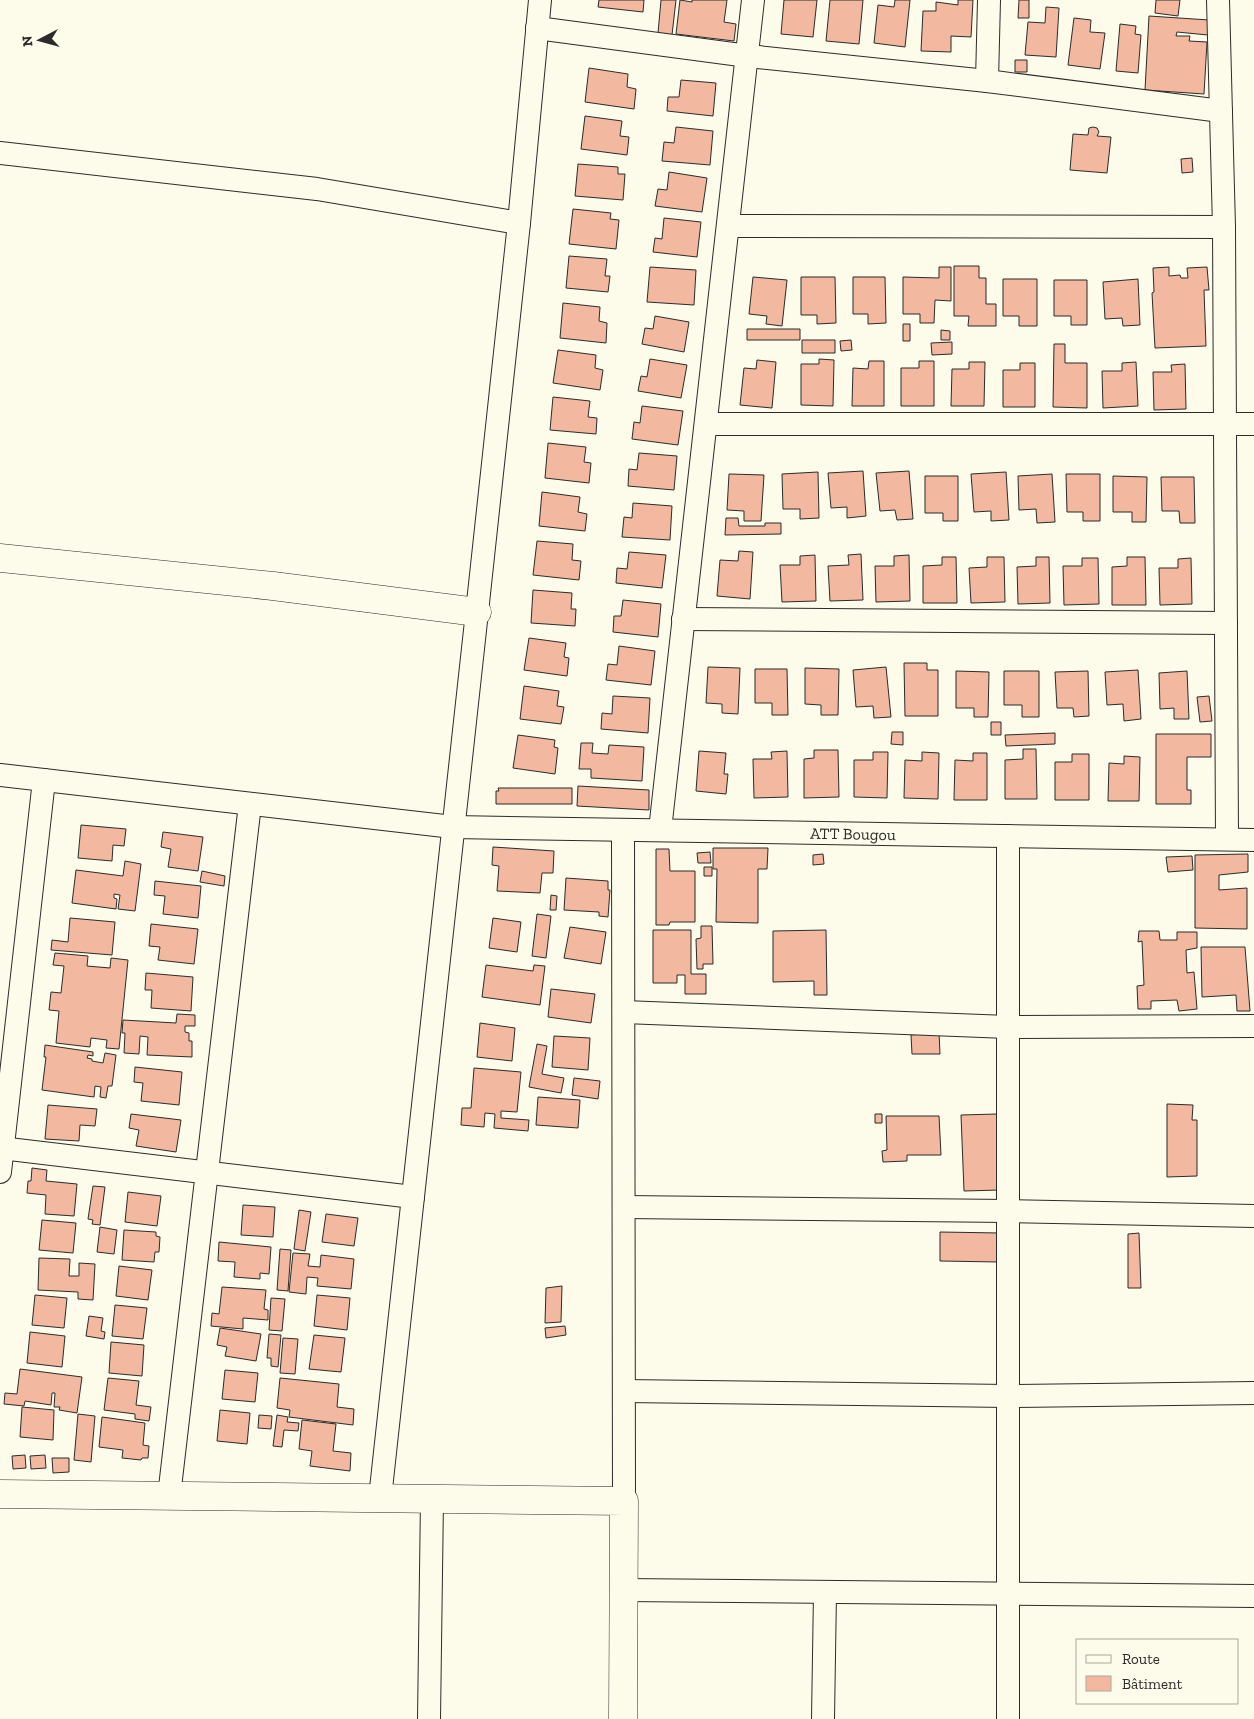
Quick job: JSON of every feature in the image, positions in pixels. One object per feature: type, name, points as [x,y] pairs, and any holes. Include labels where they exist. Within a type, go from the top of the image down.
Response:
[{"type":"street","points":[[380,1498],[519,223],[540,0]]},
{"type":"street","points":[[660,830],[753,0]]},
{"type":"street","points":[[987,81],[989,0]]},
{"type":"street","points":[[1218,0],[1224,227],[1227,839]]},
{"type":"street","points":[[537,28],[748,56],[987,81],[1221,111]]},
{"type":"street","points":[[0,153],[317,189],[519,223]]},
{"type":"street","points":[[729,226],[1224,227]]},
{"type":"street","points":[[706,424],[1254,424]]},
{"type":"street","points":[[0,558],[273,586],[477,612]]},
{"type":"street","points":[[683,619],[1226,623]]},
{"type":"street","name":"ATT Bougou","points":[[0,775],[453,827],[1254,840]]},
{"type":"street","points":[[0,1172],[1,1148],[44,780]]},
{"type":"street","points":[[169,1496],[250,804]]},
{"type":"street","points":[[622,1719],[624,1502],[623,830]]},
{"type":"street","points":[[1008,836],[1008,1719]]},
{"type":"street","points":[[624,1012],[1008,1027],[1254,1026]]},
{"type":"street","points":[[1,1148],[413,1198]]},
{"type":"street","points":[[624,1207],[1254,1216]]},
{"type":"street","points":[[624,1391],[1008,1396],[1254,1393]]},
{"type":"street","points":[[0,1494],[624,1502]]},
{"type":"street","points":[[429,1719],[432,1499]]},
{"type":"street","points":[[623,1590],[1254,1596]]},
{"type":"street","points":[[822,1719],[824,1592]]},
{"type":"building","points":[[599,0],[644,0],[643,12],[598,7]]},
{"type":"building","points":[[661,0],[676,0],[672,35],[658,33]]},
{"type":"building","points":[[680,0],[692,2],[692,0],[727,0],[724,22],[736,24],[734,41],[676,34]]},
{"type":"building","points":[[784,0],[817,0],[813,37],[781,34]]},
{"type":"building","points":[[830,0],[863,0],[859,44],[826,41]]},
{"type":"building","points":[[895,0],[910,0],[905,47],[874,43],[878,5],[894,7]]},
{"type":"building","points":[[958,0],[973,0],[971,37],[951,36],[951,52],[921,51],[923,11],[936,11],[936,2],[958,5]]},
{"type":"building","points":[[1019,0],[1029,0],[1029,18],[1018,18]]},
{"type":"building","points":[[1156,0],[1180,0],[1178,16],[1155,13]]},
{"type":"building","points":[[1046,7],[1059,8],[1056,57],[1025,55],[1028,22],[1045,23]]},
{"type":"building","points":[[1149,16],[1209,20],[1208,35],[1177,32],[1176,36],[1190,36],[1189,41],[1207,42],[1204,94],[1145,90]]},
{"type":"building","points":[[1074,18],[1091,20],[1090,32],[1105,33],[1100,69],[1068,65]]},
{"type":"building","points":[[1120,24],[1136,26],[1135,34],[1141,35],[1138,73],[1116,71]]},
{"type":"building","points":[[1015,60],[1027,60],[1027,72],[1015,72]]},
{"type":"building","points":[[589,68],[628,74],[627,87],[636,89],[634,109],[585,102]]},
{"type":"building","points":[[681,80],[716,83],[713,116],[667,111],[668,97],[679,97]]},
{"type":"building","points":[[585,116],[622,121],[620,136],[629,137],[627,155],[581,149]]},
{"type":"building","points":[[676,127],[713,131],[710,165],[662,161],[664,142],[674,143]]},
{"type":"building","points":[[1089,128],[1097,128],[1099,132],[1097,136],[1111,137],[1107,173],[1070,170],[1073,134],[1088,135]]},
{"type":"building","points":[[1192,158],[1193,172],[1182,173],[1181,159]]},
{"type":"building","points":[[578,164],[618,167],[618,174],[625,174],[623,200],[575,196]]},
{"type":"building","points":[[669,172],[707,178],[702,212],[655,206],[658,189],[667,190]]},
{"type":"building","points":[[573,209],[611,213],[610,219],[619,220],[616,249],[569,244]]},
{"type":"building","points":[[664,218],[701,222],[697,257],[653,252],[655,238],[662,239]]},
{"type":"building","points":[[569,256],[607,259],[605,276],[610,276],[608,292],[566,288]]},
{"type":"building","points":[[954,266],[979,266],[979,278],[986,278],[986,304],[996,304],[996,326],[968,326],[969,316],[954,316]]},
{"type":"building","points":[[650,267],[696,270],[694,305],[647,302]]},
{"type":"building","points":[[939,267],[951,267],[951,301],[935,300],[934,323],[920,323],[920,314],[903,314],[903,277],[939,278]]},
{"type":"building","points":[[1169,267],[1169,276],[1180,275],[1181,278],[1188,278],[1187,268],[1207,267],[1209,290],[1204,290],[1206,346],[1155,348],[1152,293],[1154,292],[1153,268]]},
{"type":"building","points":[[753,277],[787,280],[782,326],[766,324],[767,316],[749,314]]},
{"type":"building","points":[[801,277],[835,277],[836,323],[817,324],[817,315],[801,315]]},
{"type":"building","points":[[853,277],[885,277],[886,323],[868,324],[868,314],[853,314]]},
{"type":"building","points":[[1003,279],[1037,279],[1037,326],[1019,326],[1019,316],[1003,316]]},
{"type":"building","points":[[1138,279],[1140,325],[1123,326],[1122,318],[1105,319],[1103,282]]},
{"type":"building","points":[[1054,280],[1087,280],[1087,325],[1071,325],[1071,316],[1054,316]]},
{"type":"building","points":[[563,303],[600,307],[599,321],[607,323],[606,343],[560,338]]},
{"type":"building","points":[[655,316],[689,322],[684,352],[642,344],[645,328],[653,329]]},
{"type":"building","points":[[903,324],[910,324],[910,341],[903,341]]},
{"type":"building","points":[[747,329],[800,329],[800,340],[747,340]]},
{"type":"building","points":[[941,330],[950,331],[950,340],[941,340]]},
{"type":"building","points":[[802,340],[835,340],[835,353],[802,353]]},
{"type":"building","points":[[851,340],[852,350],[841,351],[840,341]]},
{"type":"building","points":[[952,342],[952,354],[932,355],[931,343]]},
{"type":"building","points":[[1054,344],[1065,344],[1065,363],[1087,363],[1087,408],[1053,407]]},
{"type":"building","points":[[558,350],[596,355],[595,368],[603,370],[600,390],[553,383]]},
{"type":"building","points":[[650,359],[687,365],[681,398],[638,391],[641,376],[647,377]]},
{"type":"building","points":[[819,359],[834,360],[833,406],[801,405],[801,364],[819,364]]},
{"type":"building","points":[[757,360],[776,362],[772,408],[740,405],[744,368],[756,369]]},
{"type":"building","points":[[869,361],[884,361],[884,406],[852,406],[853,368],[868,369]]},
{"type":"building","points":[[919,361],[934,361],[934,406],[901,406],[901,368],[919,368]]},
{"type":"building","points":[[969,362],[985,362],[984,406],[951,406],[952,369],[969,369]]},
{"type":"building","points":[[1136,362],[1138,406],[1103,408],[1102,371],[1122,371],[1122,363]]},
{"type":"building","points":[[1020,363],[1035,363],[1035,407],[1003,407],[1003,370],[1020,370]]},
{"type":"building","points":[[1185,364],[1186,409],[1154,410],[1153,372],[1172,372],[1171,365]]},
{"type":"building","points":[[553,397],[590,401],[588,417],[597,418],[596,434],[550,430]]},
{"type":"building","points":[[642,406],[683,411],[678,445],[632,439],[634,422],[640,423]]},
{"type":"building","points":[[548,443],[586,447],[584,462],[591,463],[589,483],[545,478]]},
{"type":"building","points":[[639,453],[677,456],[674,490],[628,486],[629,469],[637,470]]},
{"type":"building","points":[[863,471],[866,516],[847,518],[847,507],[831,508],[828,473]]},
{"type":"building","points":[[909,471],[913,519],[897,520],[895,510],[880,511],[876,473]]},
{"type":"building","points":[[818,472],[819,518],[800,519],[800,509],[783,509],[782,474]]},
{"type":"building","points":[[1006,472],[1009,520],[991,521],[991,511],[974,512],[971,474]]},
{"type":"building","points":[[729,474],[764,475],[761,521],[744,521],[744,511],[727,510]]},
{"type":"building","points":[[1052,474],[1055,522],[1037,523],[1036,509],[1019,510],[1018,476]]},
{"type":"building","points":[[1066,474],[1100,474],[1100,521],[1083,521],[1083,512],[1067,512]]},
{"type":"building","points":[[925,476],[958,476],[958,521],[943,521],[943,513],[925,513]]},
{"type":"building","points":[[1113,476],[1147,477],[1146,522],[1132,522],[1132,512],[1113,512]]},
{"type":"building","points":[[1161,477],[1194,477],[1195,523],[1180,523],[1179,511],[1162,511]]},
{"type":"building","points":[[542,492],[580,497],[578,512],[587,514],[585,531],[539,526]]},
{"type":"building","points":[[633,503],[672,506],[670,540],[622,537],[624,517],[632,518]]},
{"type":"building","points":[[726,518],[738,518],[739,526],[765,526],[765,523],[781,523],[781,534],[725,535]]},
{"type":"building","points":[[537,541],[573,544],[572,560],[581,561],[579,580],[533,575]]},
{"type":"building","points":[[739,551],[753,552],[750,599],[717,596],[720,560],[738,561]]},
{"type":"building","points":[[629,552],[666,555],[662,588],[616,583],[617,568],[627,569]]},
{"type":"building","points":[[861,554],[863,600],[830,601],[828,566],[849,565],[848,555]]},
{"type":"building","points":[[815,555],[816,601],[782,602],[780,565],[800,565],[800,556]]},
{"type":"building","points":[[909,555],[910,601],[876,602],[875,566],[894,566],[894,556]]},
{"type":"building","points":[[942,557],[956,557],[957,603],[923,603],[923,566],[942,565]]},
{"type":"building","points":[[987,557],[1004,557],[1005,602],[971,603],[969,568],[987,567]]},
{"type":"building","points":[[1036,557],[1049,557],[1050,603],[1018,604],[1017,567],[1036,566]]},
{"type":"building","points":[[1127,557],[1145,557],[1146,605],[1112,605],[1112,567],[1127,566]]},
{"type":"building","points":[[1082,558],[1098,558],[1099,604],[1064,605],[1063,566],[1082,566]]},
{"type":"building","points":[[1191,558],[1192,604],[1160,605],[1159,568],[1178,568],[1178,559]]},
{"type":"building","points":[[533,590],[572,593],[571,609],[576,609],[575,626],[531,623]]},
{"type":"building","points":[[623,600],[661,604],[658,637],[613,632],[614,616],[621,616]]},
{"type":"building","points":[[529,638],[566,643],[564,657],[569,658],[567,676],[524,670]]},
{"type":"building","points":[[619,646],[655,651],[651,685],[606,680],[608,664],[617,665]]},
{"type":"building","points":[[904,663],[927,663],[927,670],[938,670],[938,716],[905,716]]},
{"type":"building","points":[[708,667],[740,668],[738,714],[722,713],[722,704],[706,703]]},
{"type":"building","points":[[886,667],[891,717],[874,718],[873,706],[856,707],[853,670]]},
{"type":"building","points":[[805,668],[839,669],[838,715],[821,715],[821,705],[805,704]]},
{"type":"building","points":[[755,669],[787,669],[788,715],[772,715],[772,703],[755,703]]},
{"type":"building","points":[[1138,670],[1141,719],[1124,721],[1123,704],[1107,705],[1105,672]]},
{"type":"building","points":[[956,671],[989,672],[988,717],[974,717],[974,708],[956,708]]},
{"type":"building","points":[[1004,671],[1039,671],[1039,717],[1022,717],[1022,705],[1004,705]]},
{"type":"building","points":[[1088,671],[1089,716],[1074,717],[1073,708],[1057,708],[1055,672]]},
{"type":"building","points":[[1187,671],[1189,719],[1174,719],[1174,708],[1160,709],[1159,673]]},
{"type":"building","points":[[524,686],[559,691],[557,706],[564,707],[561,724],[520,719]]},
{"type":"building","points":[[613,696],[650,698],[648,733],[601,729],[602,713],[612,714]]},
{"type":"building","points":[[1209,696],[1212,721],[1200,722],[1197,697]]},
{"type":"building","points":[[991,722],[1001,722],[1001,735],[991,735]]},
{"type":"building","points":[[892,732],[903,732],[903,745],[891,744]]},
{"type":"building","points":[[1055,733],[1055,744],[1006,746],[1005,735]]},
{"type":"building","points":[[1156,734],[1211,734],[1211,757],[1187,757],[1187,790],[1191,790],[1191,804],[1156,804]]},
{"type":"building","points":[[518,735],[555,740],[554,747],[558,748],[555,774],[513,768]]},
{"type":"building","points":[[581,743],[593,743],[592,753],[608,754],[609,745],[644,747],[642,781],[591,778],[591,769],[579,769]]},
{"type":"building","points":[[1023,749],[1036,749],[1037,799],[1005,799],[1005,760],[1023,759]]},
{"type":"building","points":[[814,750],[838,750],[839,797],[804,798],[804,759],[814,758]]},
{"type":"building","points":[[699,751],[726,753],[724,774],[728,774],[726,794],[696,791]]},
{"type":"building","points":[[787,751],[788,797],[754,798],[753,759],[772,759],[771,752]]},
{"type":"building","points":[[873,752],[888,752],[887,798],[854,797],[854,760],[873,760]]},
{"type":"building","points":[[922,752],[939,753],[938,799],[904,798],[905,760],[922,761]]},
{"type":"building","points":[[973,753],[987,753],[987,800],[954,800],[955,760],[973,761]]},
{"type":"building","points":[[1072,754],[1089,754],[1089,800],[1055,800],[1055,762],[1072,762]]},
{"type":"building","points":[[1124,756],[1140,757],[1139,801],[1108,801],[1109,763],[1124,764]]},
{"type":"building","points":[[578,786],[649,790],[649,810],[577,806]]},
{"type":"building","points":[[498,788],[572,788],[572,804],[496,804],[496,791],[499,791]]},
{"type":"building","points":[[81,825],[126,829],[124,846],[113,845],[112,861],[78,858]]},
{"type":"building","points":[[163,832],[203,837],[198,871],[168,867],[171,849],[161,847]]},
{"type":"building","points":[[493,847],[554,851],[553,873],[542,873],[540,893],[497,891],[499,866],[492,865]]},
{"type":"building","points":[[713,848],[768,848],[767,869],[758,869],[758,923],[716,922],[717,869],[713,869]]},
{"type":"building","points":[[656,849],[669,849],[670,871],[695,871],[695,922],[670,922],[669,925],[656,925]]},
{"type":"building","points":[[710,852],[711,863],[698,863],[697,853]]},
{"type":"building","points":[[823,854],[824,864],[813,865],[813,855]]},
{"type":"building","points":[[1248,854],[1248,872],[1219,875],[1219,890],[1247,888],[1247,929],[1195,928],[1195,855]]},
{"type":"building","points":[[1192,856],[1193,870],[1168,872],[1166,857]]},
{"type":"building","points":[[125,861],[141,864],[135,911],[118,909],[120,895],[114,894],[114,898],[117,899],[116,909],[72,903],[76,870],[123,876]]},
{"type":"building","points":[[704,867],[712,867],[712,876],[704,876]]},
{"type":"building","points":[[202,871],[225,876],[224,886],[200,882]]},
{"type":"building","points":[[566,878],[608,881],[608,890],[610,890],[608,917],[599,916],[599,912],[564,910]]},
{"type":"building","points":[[155,881],[201,886],[198,918],[163,914],[165,896],[154,895]]},
{"type":"building","points":[[551,895],[557,896],[556,910],[550,910]]},
{"type":"building","points":[[537,914],[551,916],[546,958],[532,956]]},
{"type":"building","points":[[70,918],[115,922],[112,955],[51,950],[52,940],[68,942]]},
{"type":"building","points":[[493,918],[521,922],[517,952],[489,948]]},
{"type":"building","points":[[151,924],[198,929],[194,964],[158,960],[160,947],[149,946]]},
{"type":"building","points":[[701,926],[712,926],[713,964],[703,964],[703,969],[697,969],[696,939],[701,938]]},
{"type":"building","points":[[570,927],[606,932],[601,964],[564,958]]},
{"type":"building","points":[[653,930],[691,930],[691,974],[706,974],[706,994],[685,994],[685,975],[677,975],[677,983],[653,983]]},
{"type":"building","points":[[826,930],[827,995],[814,995],[814,981],[773,982],[773,931]]},
{"type":"building","points":[[1139,931],[1159,931],[1160,940],[1177,940],[1177,932],[1197,932],[1197,948],[1186,950],[1187,973],[1194,972],[1197,1009],[1179,1011],[1177,1000],[1151,1001],[1151,1009],[1138,1009],[1137,986],[1144,985],[1142,941],[1138,942]]},
{"type":"building","points":[[1201,947],[1245,947],[1250,1011],[1237,1011],[1236,995],[1202,997]]},
{"type":"building","points":[[55,953],[88,956],[87,966],[110,968],[111,958],[128,960],[119,1049],[106,1048],[107,1040],[91,1038],[90,1047],[56,1043],[59,1011],[49,1010],[51,992],[61,993],[64,966],[53,965]]},
{"type":"building","points":[[486,965],[533,971],[534,965],[545,966],[540,1005],[482,997]]},
{"type":"building","points":[[146,973],[193,977],[191,1011],[151,1008],[152,990],[145,990]]},
{"type":"building","points":[[551,989],[595,994],[591,1023],[548,1017]]},
{"type":"building","points":[[177,1014],[195,1015],[195,1026],[185,1026],[185,1032],[189,1033],[189,1041],[192,1041],[192,1057],[147,1055],[148,1037],[140,1036],[139,1054],[124,1053],[125,1033],[122,1033],[123,1020],[176,1023]]},
{"type":"building","points":[[480,1023],[515,1028],[512,1061],[477,1057]]},
{"type":"building","points":[[939,1032],[940,1054],[912,1054],[911,1035]]},
{"type":"building","points":[[554,1036],[590,1038],[588,1070],[552,1067]]},
{"type":"building","points":[[537,1044],[547,1046],[542,1074],[564,1078],[561,1093],[529,1087]]},
{"type":"building","points":[[45,1045],[93,1052],[93,1056],[88,1055],[87,1058],[103,1063],[105,1053],[116,1055],[112,1086],[108,1086],[106,1098],[100,1097],[101,1087],[95,1086],[94,1097],[42,1090],[46,1057],[44,1057]]},
{"type":"building","points":[[135,1067],[182,1072],[179,1105],[141,1101],[143,1083],[134,1082]]},
{"type":"building","points":[[474,1068],[521,1072],[517,1112],[501,1111],[501,1118],[529,1120],[528,1131],[494,1128],[495,1114],[485,1113],[484,1127],[461,1125],[462,1108],[471,1108]]},
{"type":"building","points":[[574,1078],[600,1081],[598,1099],[572,1095]]},
{"type":"building","points":[[538,1097],[580,1100],[578,1128],[536,1125]]},
{"type":"building","points":[[1167,1104],[1193,1105],[1192,1120],[1197,1120],[1197,1176],[1167,1177]]},
{"type":"building","points":[[48,1105],[97,1109],[95,1126],[80,1125],[79,1141],[45,1139]]},
{"type":"building","points":[[131,1114],[181,1120],[176,1152],[136,1146],[139,1130],[129,1128]]},
{"type":"building","points":[[875,1114],[882,1114],[882,1123],[875,1123]]},
{"type":"building","points":[[997,1114],[1000,1190],[964,1191],[961,1115]]},
{"type":"building","points":[[886,1116],[939,1116],[941,1155],[907,1155],[907,1161],[883,1162],[882,1151],[887,1150]]},
{"type":"building","points":[[32,1168],[47,1170],[46,1181],[77,1184],[74,1216],[45,1214],[46,1195],[27,1193],[28,1181],[31,1181]]},
{"type":"building","points":[[93,1186],[105,1187],[100,1225],[92,1224],[93,1220],[88,1219]]},
{"type":"building","points":[[128,1192],[161,1196],[157,1226],[125,1222]]},
{"type":"building","points":[[243,1205],[275,1207],[273,1237],[241,1235]]},
{"type":"building","points":[[299,1210],[311,1212],[305,1251],[294,1249]]},
{"type":"building","points":[[326,1214],[358,1218],[354,1246],[322,1242]]},
{"type":"building","points":[[42,1220],[76,1223],[73,1253],[39,1250]]},
{"type":"building","points":[[100,1227],[117,1230],[114,1254],[97,1252]]},
{"type":"building","points":[[124,1230],[156,1232],[156,1236],[160,1237],[159,1252],[155,1252],[154,1262],[122,1260]]},
{"type":"building","points":[[940,1232],[1000,1233],[999,1262],[940,1261]]},
{"type":"building","points":[[1139,1233],[1141,1288],[1128,1288],[1128,1234]]},
{"type":"building","points":[[219,1242],[271,1247],[269,1274],[260,1273],[260,1279],[234,1277],[235,1262],[218,1261]]},
{"type":"building","points":[[280,1249],[291,1250],[288,1291],[277,1290]]},
{"type":"building","points":[[293,1253],[310,1254],[308,1266],[320,1267],[321,1255],[354,1259],[351,1289],[317,1286],[318,1278],[307,1277],[306,1294],[289,1292]]},
{"type":"building","points":[[39,1258],[70,1259],[69,1276],[79,1276],[79,1263],[95,1264],[93,1300],[78,1299],[78,1292],[38,1290]]},
{"type":"building","points":[[119,1266],[152,1270],[148,1300],[116,1296]]},
{"type":"building","points":[[562,1286],[561,1322],[545,1323],[546,1288]]},
{"type":"building","points":[[222,1287],[266,1290],[264,1309],[268,1310],[268,1320],[243,1318],[243,1329],[211,1326],[212,1313],[219,1314]]},
{"type":"building","points":[[35,1295],[67,1298],[64,1328],[32,1325]]},
{"type":"building","points":[[317,1295],[350,1298],[347,1330],[314,1326]]},
{"type":"building","points":[[271,1298],[285,1299],[282,1331],[269,1330]]},
{"type":"building","points":[[115,1305],[147,1308],[143,1339],[112,1336]]},
{"type":"building","points":[[89,1316],[103,1318],[101,1331],[105,1332],[104,1339],[86,1336]]},
{"type":"building","points":[[565,1326],[566,1335],[546,1338],[545,1328]]},
{"type":"building","points":[[220,1328],[261,1334],[256,1361],[225,1356],[227,1347],[217,1345]]},
{"type":"building","points":[[30,1332],[65,1336],[62,1367],[27,1363]]},
{"type":"building","points":[[269,1334],[281,1335],[278,1367],[271,1366],[271,1358],[267,1358]]},
{"type":"building","points":[[314,1335],[345,1338],[341,1372],[309,1369]]},
{"type":"building","points":[[283,1338],[298,1339],[295,1374],[280,1373]]},
{"type":"building","points":[[111,1342],[144,1345],[142,1376],[109,1373]]},
{"type":"building","points":[[20,1369],[82,1377],[77,1413],[59,1410],[60,1407],[54,1407],[55,1393],[52,1393],[51,1405],[25,1401],[24,1406],[4,1404],[5,1393],[17,1394]]},
{"type":"building","points":[[225,1370],[258,1373],[255,1402],[222,1399]]},
{"type":"building","points":[[108,1378],[139,1381],[136,1405],[151,1407],[149,1421],[135,1419],[135,1414],[104,1410]]},
{"type":"building","points":[[280,1378],[339,1384],[337,1407],[354,1409],[353,1425],[289,1417],[290,1410],[277,1408]]},
{"type":"building","points":[[22,1407],[54,1410],[53,1440],[20,1437]]},
{"type":"building","points":[[220,1410],[250,1413],[247,1444],[217,1441]]},
{"type":"building","points":[[78,1414],[95,1416],[91,1462],[74,1460]]},
{"type":"building","points":[[259,1415],[272,1416],[271,1429],[258,1428]]},
{"type":"building","points":[[277,1415],[288,1417],[287,1422],[299,1423],[298,1431],[284,1430],[282,1447],[273,1446]]},
{"type":"building","points":[[102,1417],[145,1423],[143,1445],[149,1446],[148,1458],[142,1458],[141,1460],[122,1458],[123,1450],[99,1447]]},
{"type":"building","points":[[302,1420],[336,1424],[333,1451],[351,1453],[350,1471],[310,1466],[312,1451],[299,1449]]},
{"type":"building","points":[[25,1455],[26,1468],[13,1469],[12,1456]]},
{"type":"building","points":[[45,1455],[46,1468],[31,1469],[30,1456]]},
{"type":"building","points":[[52,1458],[69,1458],[69,1472],[53,1473]]}]
